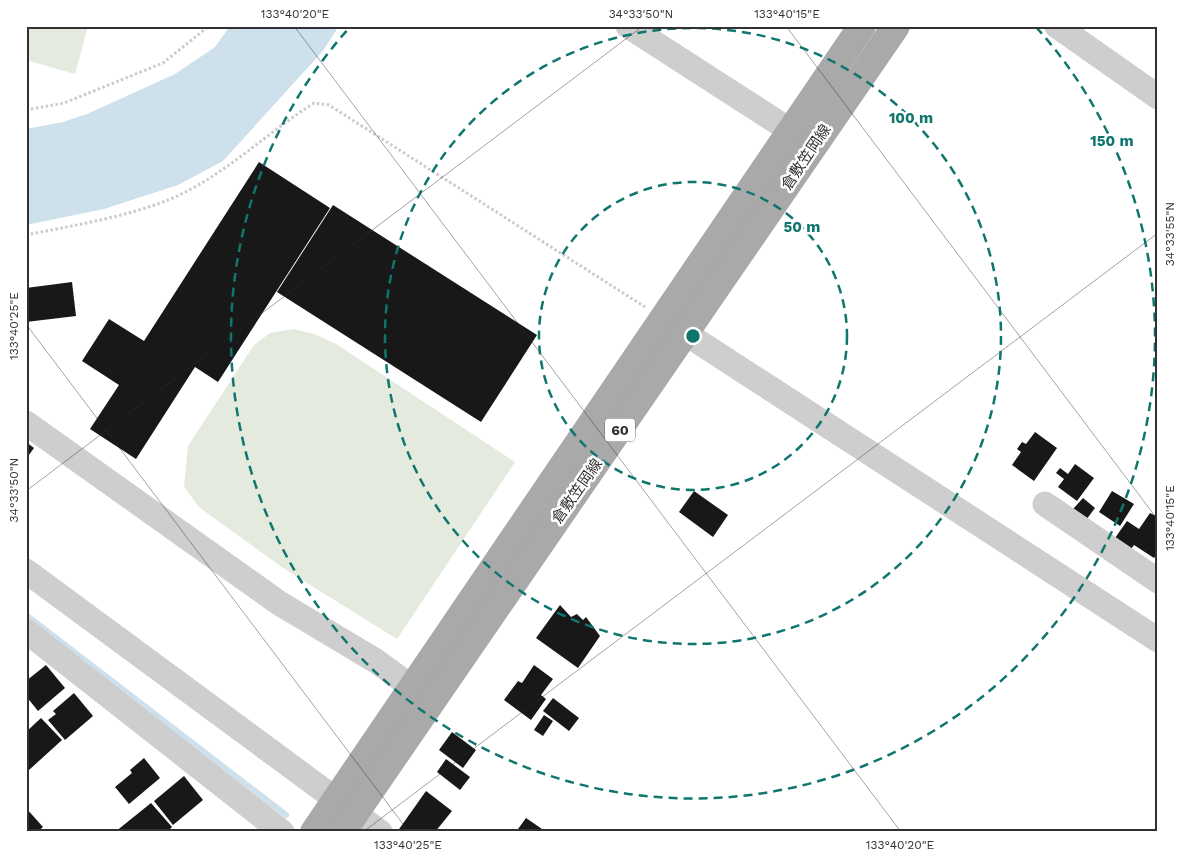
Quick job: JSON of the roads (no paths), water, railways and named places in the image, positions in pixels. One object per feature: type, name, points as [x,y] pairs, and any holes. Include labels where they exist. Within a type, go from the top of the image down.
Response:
[{"type":"main road","name":"倉敷笠岡線","points":[[314,832],[344,815],[675,327],[791,130],[862,26]]},
{"type":"main road","name":"倉敷笠岡線","points":[[344,815],[413,688],[675,327],[810,152],[896,26]]},
{"type":"street","points":[[628,26],[791,130],[810,152]]},
{"type":"street","points":[[1057,26],[1158,97]]},
{"type":"street","points":[[675,327],[1158,640]]},
{"type":"street","points":[[26,423],[280,603],[376,662],[413,688]]},
{"type":"street","points":[[1045,504],[1158,581]]},
{"type":"street","points":[[26,571],[344,815],[380,832]]},
{"type":"street","points":[[26,632],[282,832]]},
{"type":"water","points":[[230,26],[339,26],[322,52],[223,161],[178,185],[104,209],[26,225],[26,129],[63,122],[87,114],[175,74],[215,47]]},
{"type":"waterway","points":[[26,615],[286,815]]}]
